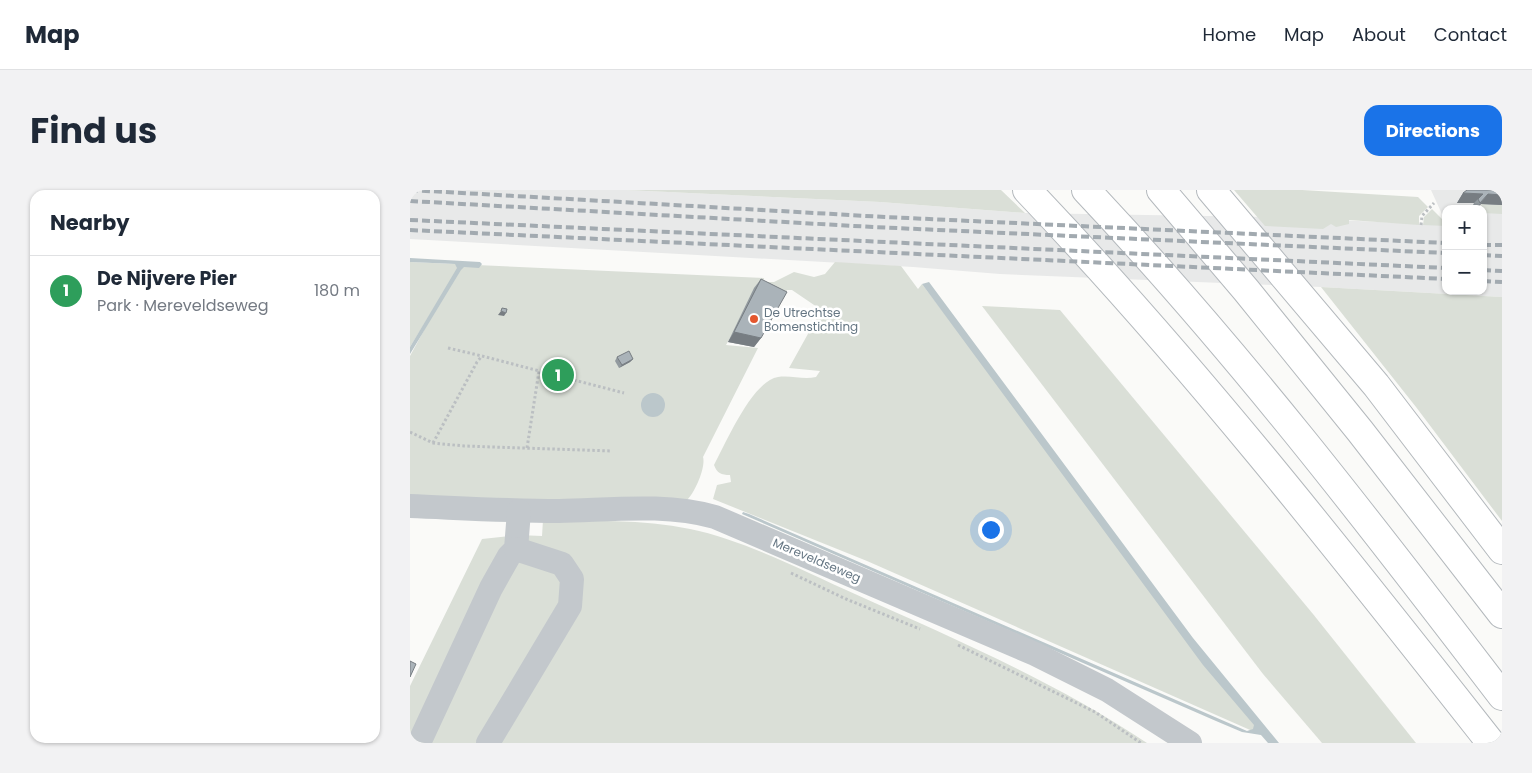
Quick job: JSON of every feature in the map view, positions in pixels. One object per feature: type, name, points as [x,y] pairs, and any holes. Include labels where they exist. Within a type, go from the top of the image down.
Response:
[{"type":"highway","points":[[1027,190],[1122,293],[1235,423],[1491,743]]},
{"type":"highway","points":[[1086,190],[1180,294],[1269,398],[1362,512],[1502,696]]},
{"type":"highway","points":[[1162,190],[1354,423],[1502,614]]},
{"type":"highway","points":[[1211,190],[1376,385],[1502,550]]},
{"type":"street","name":"Mereveldseweg","points":[[410,506],[519,511],[669,509],[695,511],[715,516],[1035,654],[1106,690],[1190,743]]},
{"type":"street","points":[[419,743],[491,588],[509,556],[516,549],[519,511]]},
{"type":"street","points":[[488,743],[570,606],[572,579],[562,564],[516,549]]},
{"type":"path","points":[[1421,225],[1422,216],[1434,203]]},
{"type":"path","points":[[448,348],[624,394]]},
{"type":"path","points":[[433,443],[482,356]]},
{"type":"path","points":[[526,448],[538,371]]},
{"type":"path","points":[[410,432],[433,443],[464,446],[611,451]]},
{"type":"path","points":[[788,571],[846,600],[927,631]]},
{"type":"path","points":[[954,642],[1094,712],[1141,743]]},
{"type":"shaded area","points":[[410,190],[625,190],[880,202],[1025,213],[1268,217],[1442,225],[1442,294],[1000,274],[913,267],[410,239]]},
{"type":"shaded area","points":[[625,190],[1001,190],[1025,213],[880,202]]},
{"type":"shaded area","points":[[1234,190],[1302,190],[1418,197],[1428,207],[1419,216],[1419,225],[1349,220],[1349,224],[1336,227],[1331,224],[1323,229],[1265,226]]},
{"type":"shaded area","points":[[1431,190],[1502,190],[1502,297],[1466,295],[1487,295],[1487,205],[1442,205],[1442,214]]},
{"type":"shaded area","points":[[1481,204],[1502,205],[1502,214],[1487,213],[1487,205]]},
{"type":"shaded area","points":[[1432,209],[1442,219],[1442,226],[1423,225],[1424,217]]},
{"type":"shaded area","points":[[410,258],[480,262],[482,264],[479,268],[464,267],[461,270],[410,354],[410,347],[457,268],[455,264],[410,262]]},
{"type":"shaded area","points":[[410,262],[764,278],[763,282],[774,282],[794,272],[814,277],[825,274],[835,262],[901,266],[918,289],[922,284],[1266,737],[867,561],[713,499],[717,485],[731,482],[730,475],[720,473],[714,465],[741,414],[759,389],[768,381],[778,377],[811,378],[816,377],[820,371],[789,368],[819,314],[817,307],[792,290],[787,290],[781,301],[758,290],[726,345],[758,348],[703,457],[703,467],[699,480],[686,501],[410,504],[410,356],[453,277],[410,347]]},
{"type":"shaded area","points":[[929,282],[1193,638],[1279,743],[1268,743],[1261,735],[1242,732],[1216,721],[742,514],[743,512],[749,514],[1247,731],[1253,729],[1254,725],[1203,665],[922,284]]},
{"type":"shaded area","points":[[1321,287],[1502,297],[1502,521],[1416,407]]},
{"type":"shaded area","points":[[982,306],[1060,310],[1313,614],[1416,743],[1322,743],[1263,674]]},
{"type":"shaded area","points":[[653,393],[662,396],[665,405],[662,414],[653,417],[644,414],[641,405],[644,396]]},
{"type":"shaded area","points":[[543,520],[617,521],[672,526],[711,534],[752,548],[930,628],[1041,681],[1077,700],[1147,743],[410,743],[410,686],[482,539],[518,535],[542,536]]},
{"type":"building","points":[[1467,190],[1502,190],[1502,195],[1488,194],[1480,203],[1478,199],[1483,194],[1463,193]]},
{"type":"building","points":[[761,279],[787,292],[761,338],[734,332]]},
{"type":"building","points":[[502,308],[507,309],[506,313],[501,311]]},
{"type":"building","points":[[629,351],[633,359],[622,365],[617,357]]},
{"type":"building","points":[[410,661],[416,664],[410,677]]},
{"type":"railway","points":[[410,190],[885,217],[1442,243]]},
{"type":"railway","points":[[410,201],[873,227],[1442,253]]},
{"type":"railway","points":[[410,220],[1442,268]]},
{"type":"railway","points":[[410,230],[1442,279]]},
{"type":"railway","points":[[1487,245],[1502,245]]},
{"type":"railway","points":[[1487,255],[1502,256]]},
{"type":"railway","points":[[1487,270],[1502,271]]},
{"type":"railway","points":[[1487,281],[1502,282]]},
{"type":"place","name":"De Utrechtse Bomenstichting","points":[[754,319]]},
{"type":"place","name":"De Nijvere Pier","points":[[558,375]]}]
